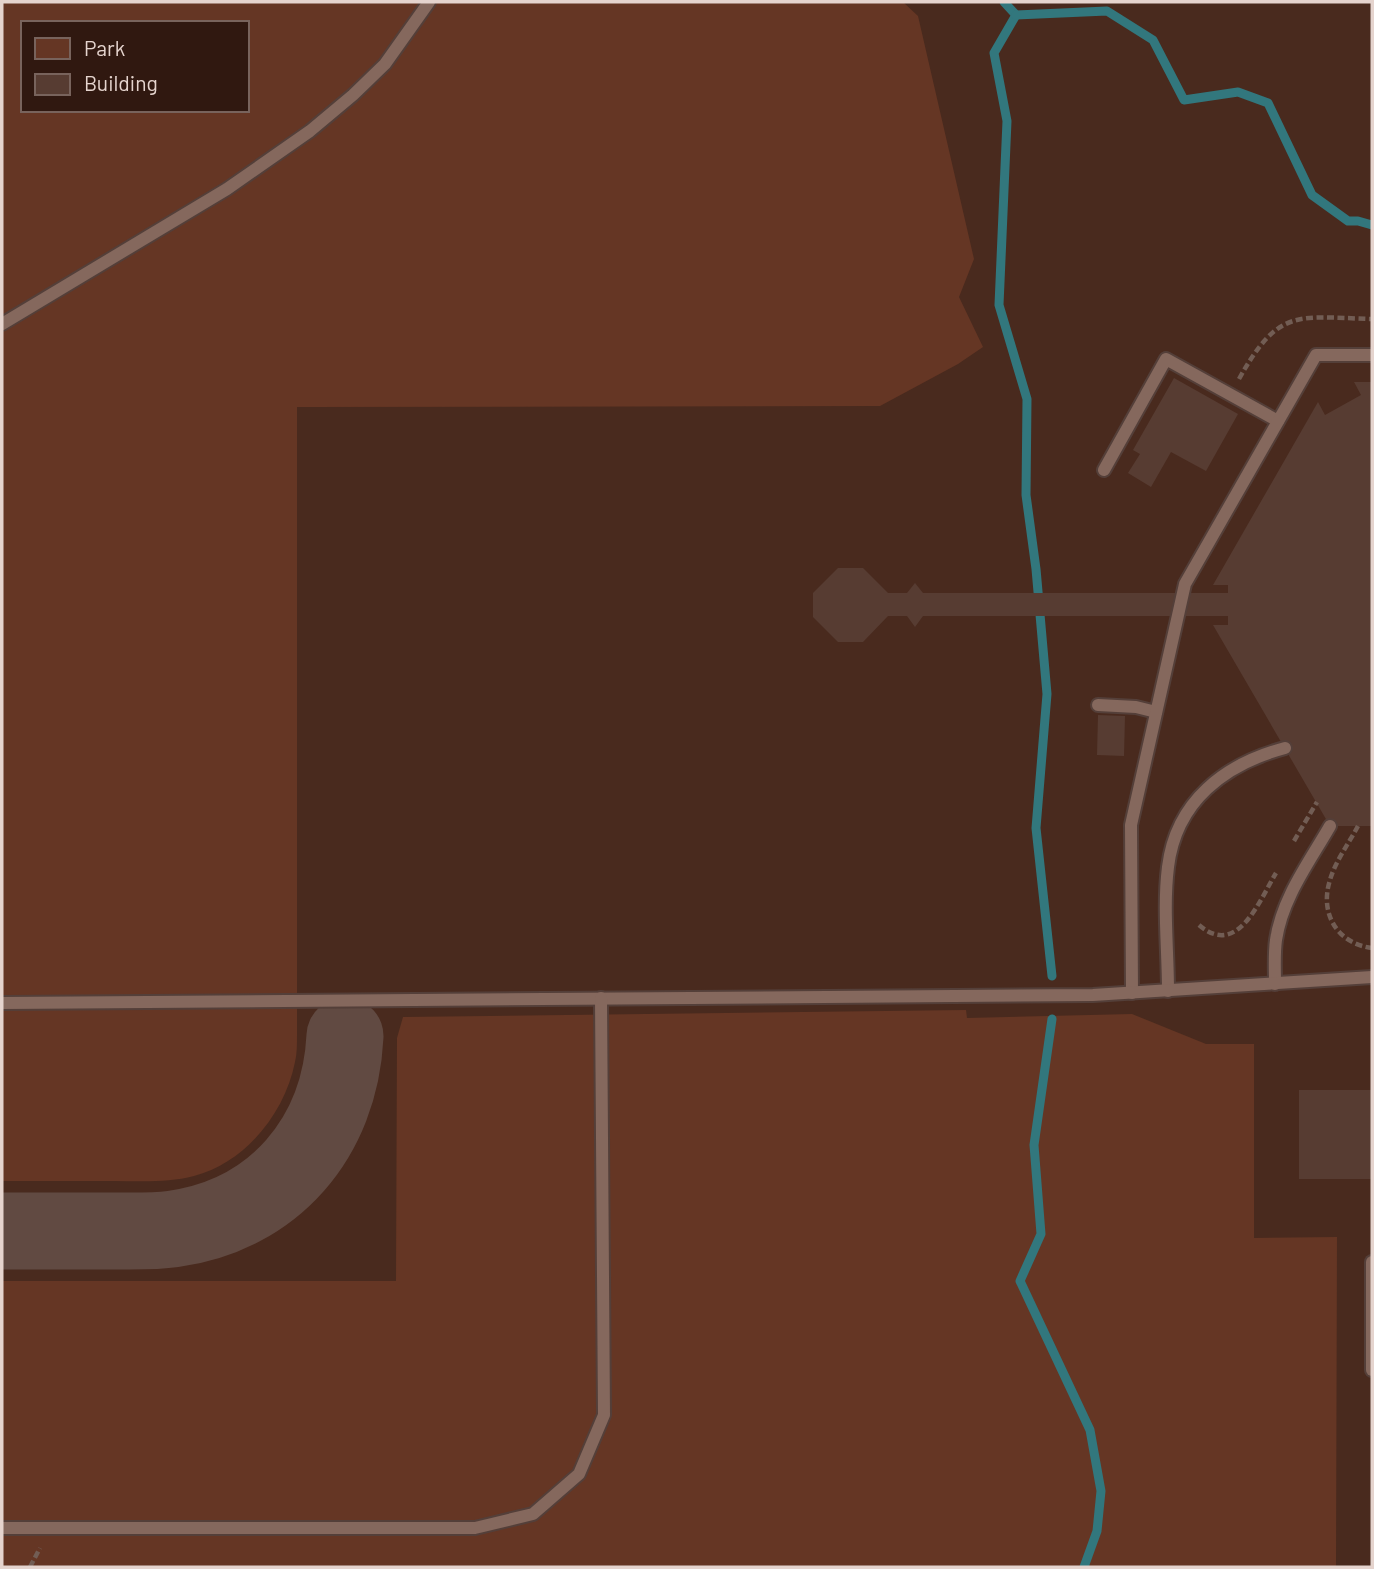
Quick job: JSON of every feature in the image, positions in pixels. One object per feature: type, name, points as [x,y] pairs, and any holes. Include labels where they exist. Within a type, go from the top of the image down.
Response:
[{"type":"lane","points":[[2,324],[227,189],[310,131],[385,64],[429,2]]},
{"type":"lane","points":[[1132,993],[1131,825],[1185,584],[1316,355],[1372,355]]},
{"type":"lane","points":[[1104,470],[1166,359],[1278,421]]},
{"type":"lane","points":[[1098,705],[1136,707],[1156,712]]},
{"type":"lane","points":[[1168,991],[1168,866],[1174,841],[1185,817],[1199,797],[1218,778],[1242,762],[1285,748]]},
{"type":"lane","points":[[1275,984],[1274,955],[1281,921],[1293,891],[1331,826]]},
{"type":"lane","points":[[2,1003],[1132,993],[1372,977]]},
{"type":"lane","points":[[2,1528],[475,1528],[533,1514],[579,1474],[604,1415],[601,998]]},
{"type":"lane","points":[[1372,1262],[1372,1370]]},
{"type":"path","points":[[1230,395],[1261,343],[1286,322],[1324,318],[1372,319]]},
{"type":"path","points":[[1290,849],[1317,802]]},
{"type":"path","points":[[1357,826],[1330,879],[1327,895],[1329,913],[1337,932],[1348,941],[1372,948]]},
{"type":"path","points":[[1199,925],[1207,932],[1219,935],[1241,929],[1276,872]]},
{"type":"shaded area","points":[[2,2],[1372,2],[1372,1567],[2,1567]]},
{"type":"green space","points":[[2,2],[903,2],[918,16],[974,259],[959,297],[983,347],[958,364],[880,406],[297,407],[296,1059],[282,1100],[260,1133],[246,1148],[230,1160],[194,1176],[154,1181],[2,1181]]},
{"type":"green space","points":[[966,1010],[967,1018],[1132,1014],[1206,1044],[1254,1044],[1254,1238],[1337,1237],[1336,1567],[2,1567],[2,1281],[396,1281],[397,1038],[403,1017]]},
{"type":"building","points":[[1174,378],[1238,414],[1206,471],[1171,452],[1151,487],[1128,473],[1140,454],[1133,450]]},
{"type":"building","points":[[1354,382],[1372,382],[1372,826],[1330,826],[1213,625],[1228,625],[1228,616],[923,616],[915,627],[907,616],[888,616],[863,642],[838,642],[813,617],[813,593],[838,568],[863,568],[888,593],[907,593],[915,583],[923,593],[1228,593],[1228,585],[1213,585],[1318,402],[1325,415],[1361,395]]},
{"type":"building","points":[[1098,715],[1125,716],[1124,756],[1097,755]]},
{"type":"building","points":[[1299,1090],[1372,1090],[1372,1179],[1299,1179]]},
{"type":"waterway","points":[[1004,2],[1016,15]]},
{"type":"waterway","points":[[1016,15],[1107,11],[1153,40],[1184,100],[1238,92],[1268,103],[1312,195],[1348,221],[1372,225]]},
{"type":"waterway","points":[[1016,15],[994,53],[1007,121],[999,305],[1027,399],[1026,495],[1036,569],[1047,694],[1036,828],[1052,976]]},
{"type":"waterway","points":[[1052,1019],[1034,1145],[1041,1234],[1020,1281],[1090,1430],[1101,1491],[1097,1531],[1084,1567]]},
{"type":"taxiway","points":[[2,1231],[165,1230],[209,1221],[242,1207],[270,1189],[295,1166],[315,1138],[330,1107],[340,1073],[345,1036]]}]
